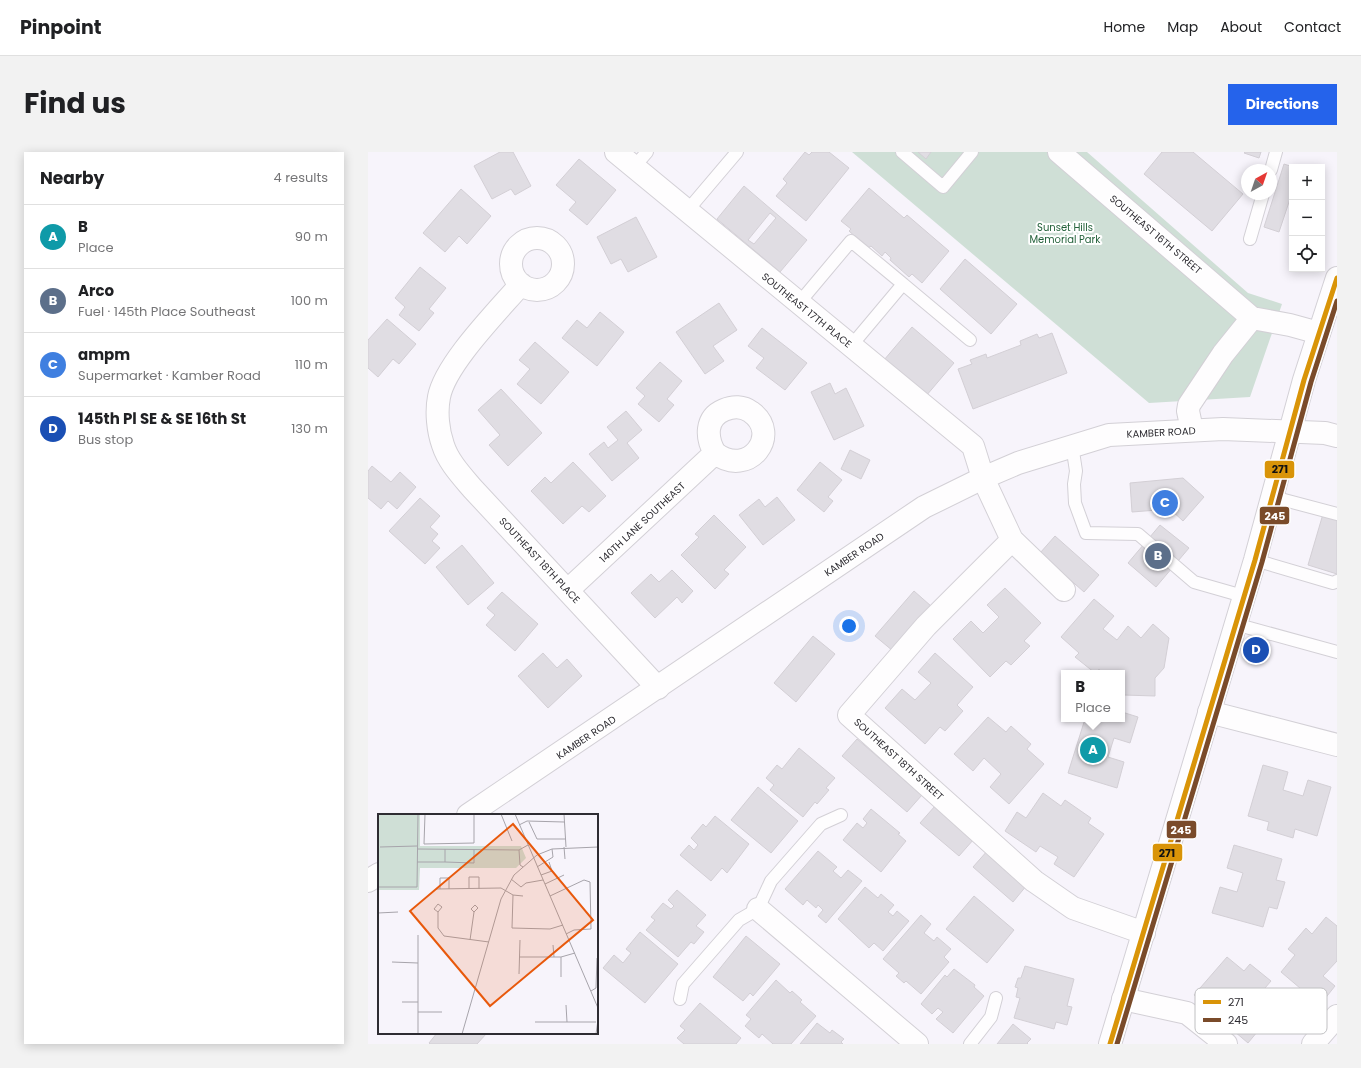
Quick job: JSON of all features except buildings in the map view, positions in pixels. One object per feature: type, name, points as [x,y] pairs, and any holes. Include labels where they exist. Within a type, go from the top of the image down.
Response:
[{"type":"street","name":"SOUTHEAST 17TH PLACE","points":[[616,152],[640,159],[687,211],[973,446],[983,478],[1012,540]]},
{"type":"street","name":"SOUTHEAST 16TH STREET","points":[[1059,152],[1252,318]]},
{"type":"street","points":[[1110,1044],[1255,560],[1290,431],[1319,333],[1337,278]]},
{"type":"street","name":"SOUTHEAST 18TH PLACE","points":[[521,284],[458,359],[445,379],[439,397],[438,422],[443,446],[455,468],[658,688]]},
{"type":"street","points":[[1192,430],[1188,411],[1189,405],[1223,354],[1252,318],[1290,325],[1319,333]]},
{"type":"street","name":"KAMBER ROAD","points":[[469,814],[658,688],[924,506],[983,478],[1072,445],[1110,435],[1223,429],[1290,431]]},
{"type":"street","points":[[1290,431],[1325,433],[1337,436]]},
{"type":"street","name":"140TH LANE SOUTHEAST","points":[[568,590],[715,453]]},
{"type":"street","points":[[1012,540],[1064,590]]},
{"type":"street","name":"SOUTHEAST 18TH STREET","points":[[1012,540],[926,626],[849,715],[1034,881],[1058,899],[1073,908],[1144,933]]},
{"type":"street","points":[[1209,712],[1337,746]]},
{"type":"street","points":[[368,881],[378,875]]},
{"type":"street","points":[[758,909],[917,1044]]},
{"type":"street","points":[[1123,998],[1187,1013],[1195,1019]]},
{"type":"street","points":[[1327,1028],[1337,1016]]},
{"type":"street","points":[[1213,1034],[1226,1044]]},
{"type":"street","points":[[1313,1044],[1322,1034]]},
{"type":"lane","points":[[687,211],[737,152]]},
{"type":"lane","points":[[902,152],[943,187],[972,152]]},
{"type":"lane","points":[[1273,164],[1276,152]]},
{"type":"lane","points":[[1250,239],[1261,200]]},
{"type":"lane","points":[[799,303],[851,241],[970,340]]},
{"type":"lane","points":[[851,346],[903,284]]},
{"type":"lane","points":[[1072,445],[1076,471],[1074,484],[1075,503],[1086,532],[1138,534],[1194,582],[1243,596]]},
{"type":"lane","points":[[1273,498],[1337,514]]},
{"type":"lane","points":[[1255,560],[1333,583],[1337,581]]},
{"type":"lane","points":[[1235,624],[1337,652]]},
{"type":"lane","points":[[680,999],[683,984],[739,920],[758,909],[771,881],[821,824],[841,815]]},
{"type":"lane","points":[[970,1044],[991,1017],[996,998]]},
{"type":"green space","name":"Sunset Hills Memorial Park","points":[[852,152],[1087,152],[1248,293],[1282,304],[1250,397],[1149,403]]},
{"type":"transit line","name":"271","points":[[1110,1044],[1255,560],[1304,380],[1337,278]]},
{"type":"transit line","name":"245","points":[[1117,1044],[1262,562],[1311,382],[1337,301]]},
{"type":"place","name":"ampm","points":[[1165,503]]},
{"type":"place","name":"Arco","points":[[1158,556]]},
{"type":"place","name":"145th Pl SE & SE 16th St","points":[[1256,650]]},
{"type":"place","name":"B","points":[[1093,750]]}]
